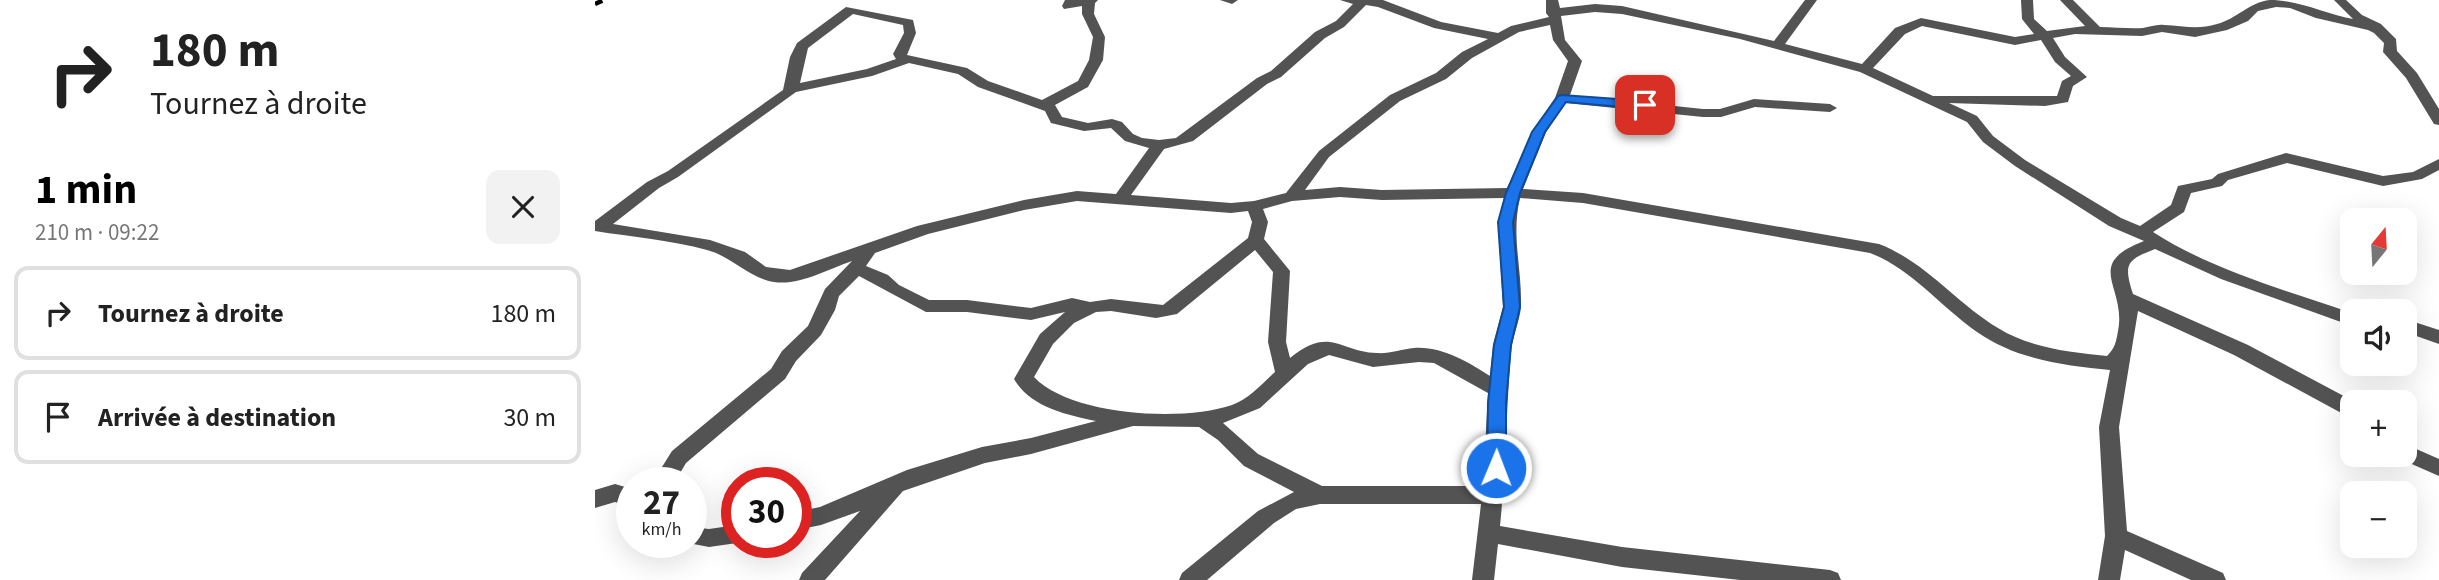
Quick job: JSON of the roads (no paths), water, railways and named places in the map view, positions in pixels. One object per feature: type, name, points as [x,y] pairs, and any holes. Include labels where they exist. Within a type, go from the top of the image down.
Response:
[{"type":"street","points":[[1044,105],[1083,84],[1096,60],[1099,37],[1088,14],[1090,1],[1068,6],[1071,0]]},
{"type":"street","points":[[1226,0],[1232,0]]},
{"type":"street","points":[[1346,0],[1380,3],[1439,25],[1499,37]]},
{"type":"street","points":[[1572,0],[1595,8]]},
{"type":"street","points":[[1622,10],[1645,0]]},
{"type":"street","points":[[1777,46],[1811,0]]},
{"type":"street","points":[[1929,100],[2063,100],[2067,84],[2080,77],[2056,54],[2028,19],[2027,0]]},
{"type":"street","points":[[2066,0],[2096,30]]},
{"type":"street","points":[[2340,0],[2351,13],[2377,27],[2391,42],[2390,52],[2412,76],[2439,121]]},
{"type":"street","points":[[792,88],[793,71],[802,45],[840,21],[848,5],[909,23],[910,33],[900,54],[902,58],[962,71],[983,84],[1051,108],[1056,120],[1085,127],[1117,124],[1122,133],[1130,138],[1158,146],[1177,144],[1262,80],[1276,74],[1320,35],[1340,24],[1363,2]]},
{"type":"street","points":[[1865,69],[1901,31],[1921,22],[2015,41],[2045,37],[2062,31],[2142,32],[2162,29],[2195,33],[2223,27],[2244,18],[2248,10],[2257,5],[2277,4],[2295,5],[2312,13],[2377,27]]},
{"type":"street","points":[[1292,196],[1324,154],[1364,121],[1395,98],[1441,76],[1467,55],[1553,11],[1595,8],[1622,10],[1865,69],[1972,119],[1989,139],[2020,163],[2115,222],[2141,232],[2170,251],[2227,275],[2340,316]]},
{"type":"street","points":[[1483,580],[1496,468],[1502,345],[1512,307],[1506,222],[1513,193],[1539,132],[1562,98],[1575,61],[1559,40],[1553,11]]},
{"type":"street","points":[[598,226],[792,88],[857,77],[908,59]]},
{"type":"street","points":[[1562,98],[1703,113],[1721,113],[1754,103],[1830,108]]},
{"type":"street","points":[[1119,201],[1158,146]]},
{"type":"street","points":[[2141,232],[2178,208],[2184,189],[2217,183],[2223,177],[2279,159],[2296,160],[2383,181],[2417,176],[2439,164]]},
{"type":"street","points":[[598,226],[726,249],[760,271],[775,276],[791,276],[808,272],[871,246],[1024,205],[1077,196],[1208,207],[1254,206],[1292,196],[1340,192],[1382,195],[1513,193],[1583,198],[1891,253],[2003,340],[2024,348],[2086,361],[2111,363],[2124,351]]},
{"type":"street","points":[[1254,206],[1260,222],[1256,240],[1171,310],[1158,313],[1113,305],[1079,312],[1055,328],[1035,352],[1024,379],[1039,394],[1084,412],[1133,419],[1205,420],[1242,410],[1268,392],[1306,354],[1324,348],[1339,348],[1374,360],[1427,355],[1456,365],[1498,390]]},
{"type":"street","points":[[1256,240],[1281,271],[1276,330],[1285,376]]},
{"type":"street","points":[[2109,580],[2116,536],[2109,427],[2130,314],[2119,278],[2119,265],[2127,254],[2158,242]]},
{"type":"street","points":[[673,467],[679,457],[778,374],[789,356],[815,330],[826,310],[831,293],[871,246]]},
{"type":"street","points":[[855,268],[882,279],[893,289],[926,306],[968,306],[1031,314],[1072,304],[1090,308]]},
{"type":"street","points":[[2126,298],[2241,350],[2340,404]]},
{"type":"street","points":[[2417,329],[2439,337]]},
{"type":"street","points":[[812,518],[859,502],[899,483],[982,455],[1031,446],[1133,419]]},
{"type":"street","points":[[1205,420],[1225,434],[1251,460],[1320,495]]},
{"type":"street","points":[[2417,458],[2439,468]]},
{"type":"street","points":[[810,580],[899,483]]},
{"type":"street","points":[[595,499],[616,493]]},
{"type":"street","points":[[1190,580],[1266,517],[1291,501],[1320,495],[1491,495]]},
{"type":"street","points":[[1489,533],[1622,557],[1830,580]]},
{"type":"street","points":[[2116,536],[2215,580]]},
{"type":"railway","points":[[595,4],[604,0]]}]
